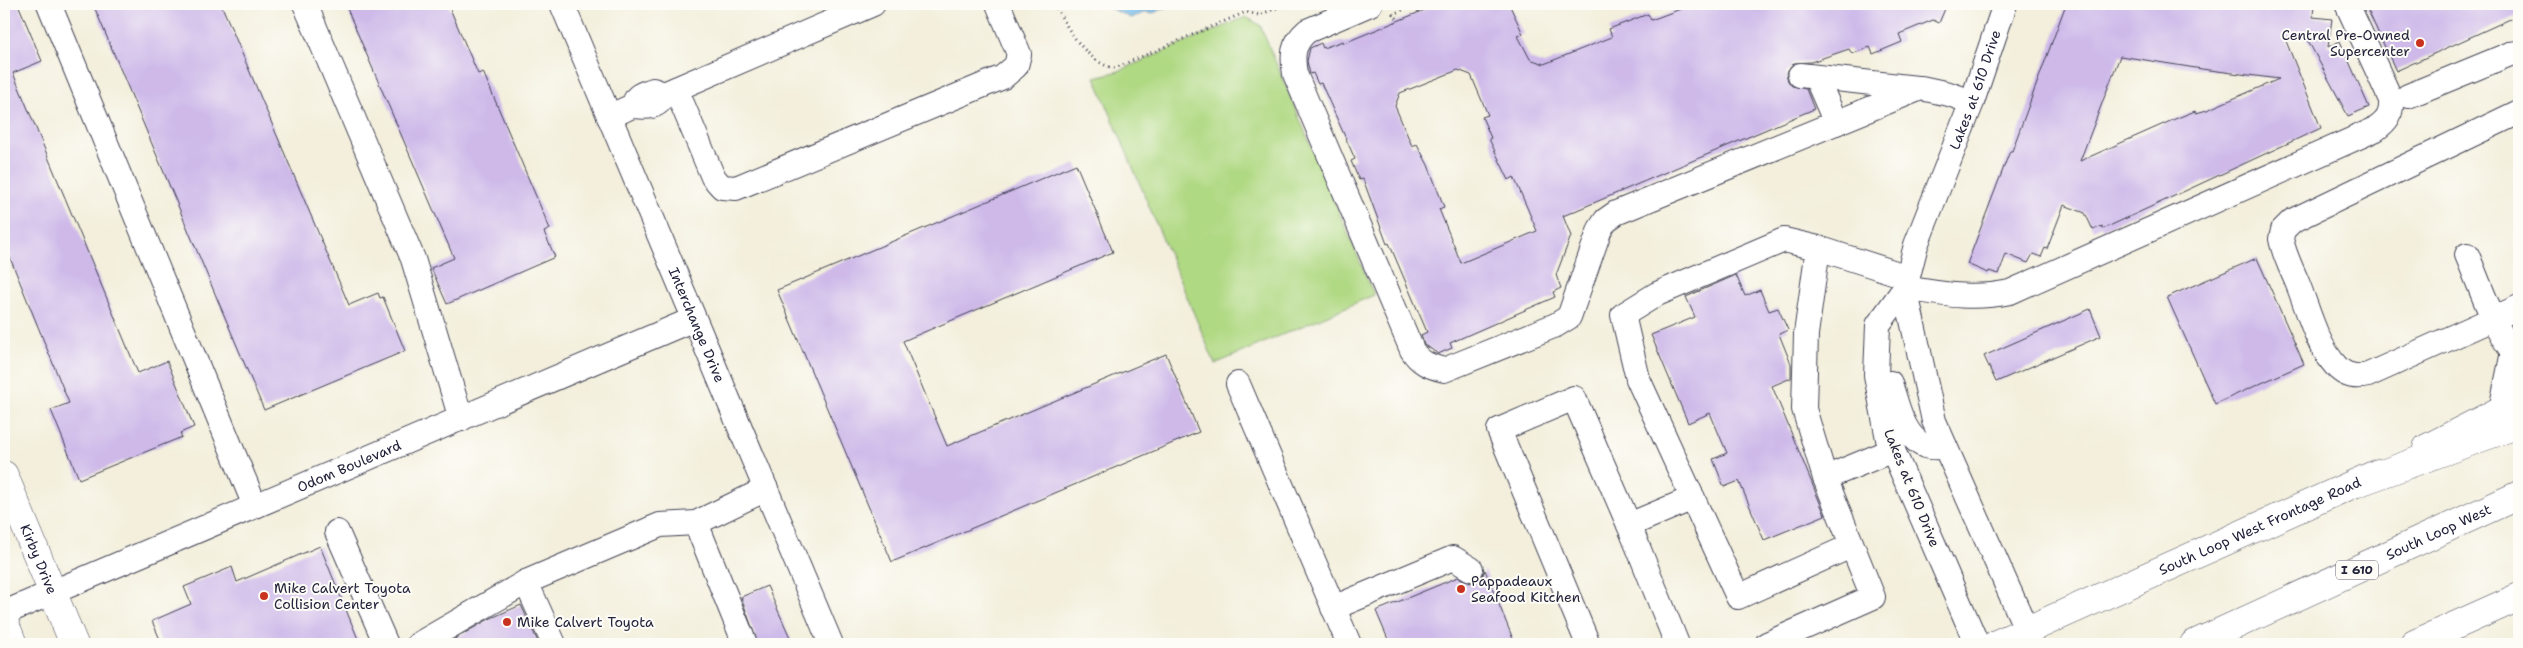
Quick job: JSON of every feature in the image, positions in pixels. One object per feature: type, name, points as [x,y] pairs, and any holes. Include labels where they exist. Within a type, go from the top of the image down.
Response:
[{"type":"main road","name":"South Loop West Frontage Road","points":[[1996,644],[2513,412]]},
{"type":"main road","name":"Kirby Drive","points":[[4,475],[74,644]]},
{"type":"main road","name":"South Loop West","points":[[2194,644],[2519,495]]},
{"type":"main road","points":[[2414,644],[2519,597]]},
{"type":"main road","points":[[4,622],[13,644]]},
{"type":"street","points":[[50,4],[255,506]]},
{"type":"street","points":[[304,4],[413,259],[461,419]]},
{"type":"street","name":"Interchange Drive","points":[[562,4],[831,644]]},
{"type":"street","points":[[609,118],[634,106],[645,109],[660,102],[670,92],[873,4]]},
{"type":"street","points":[[670,92],[713,177],[722,187],[736,188],[1002,77],[1016,66],[1019,54],[998,4]]},
{"type":"street","points":[[1370,4],[1307,31],[1300,37],[1294,46],[1292,58],[1295,74],[1412,350],[1418,360],[1426,365],[1444,370],[1556,324],[1568,316],[1600,229],[1606,220],[1616,213],[1921,88]]},
{"type":"street","name":"Lakes at 610 Drive","points":[[1977,644],[1888,439],[1876,375],[1878,325],[1906,282],[1916,245],[1972,102],[2005,4]]},
{"type":"street","points":[[1851,546],[1738,597],[1638,380],[1623,315],[1657,294],[1784,240],[1818,248],[1906,282],[1963,297],[1991,296],[2010,292],[2376,129],[2387,121],[2391,110],[2391,100],[2347,4]]},
{"type":"street","points":[[2408,96],[2510,54],[2519,53]]},
{"type":"street","points":[[1836,123],[1808,76],[1921,88],[1949,94],[1972,102]]},
{"type":"street","points":[[2519,112],[2292,220],[2283,230],[2281,239],[2318,335],[2337,367],[2346,374],[2356,377],[2368,375],[2519,307]]},
{"type":"street","points":[[1767,644],[1873,596],[1851,546],[1825,478],[1804,409],[1806,334],[1818,248]]},
{"type":"street","points":[[2467,255],[2494,318],[2516,354],[2513,412]]},
{"type":"street","name":"Lakes at 610 Drive","points":[[1906,282],[1934,420],[2027,631]]},
{"type":"street","name":"Odom Boulevard","points":[[4,613],[694,320]]},
{"type":"street","name":"Lakes at 610 Drive","points":[[1878,325],[1888,376],[1905,425],[1915,440],[1927,447],[1945,447]]},
{"type":"street","points":[[1238,384],[1349,644]]},
{"type":"street","points":[[1588,644],[1499,430],[1574,398],[1678,644]]},
{"type":"street","points":[[1825,478],[1893,450]]},
{"type":"street","points":[[419,644],[526,582],[660,525],[696,523],[766,488]]},
{"type":"street","points":[[1629,525],[1692,498]]},
{"type":"street","points":[[696,523],[745,644]]},
{"type":"street","points":[[336,532],[386,644]]},
{"type":"street","points":[[1333,608],[1453,558],[1471,569]]},
{"type":"street","points":[[526,582],[554,644]]},
{"type":"path","points":[[1054,4],[1073,38],[1084,50],[1110,68],[1115,68],[1246,12],[1259,15],[1287,4]]},
{"type":"path","points":[[1396,18],[1393,14],[1416,4]]},
{"type":"green space","points":[[1246,17],[1260,25],[1374,295],[1215,364],[1095,77],[1116,72]]},
{"type":"water","points":[[1101,4],[1174,4],[1151,14],[1147,12],[1131,18]]},
{"type":"building","points":[[4,4],[18,4],[42,61],[13,73],[138,373],[167,361],[194,427],[180,433],[182,437],[79,479],[51,410],[69,403],[4,243]]},
{"type":"building","points":[[93,4],[221,4],[349,305],[378,293],[380,298],[383,297],[405,351],[264,410]]},
{"type":"building","points":[[345,4],[448,4],[478,74],[483,72],[550,229],[544,232],[555,257],[447,304],[431,268],[454,258]]},
{"type":"building","points":[[1439,4],[1509,4],[1523,34],[1518,36],[1530,59],[1544,64],[1612,37],[1609,29],[1648,14],[1651,20],[1694,4],[1947,4],[1939,23],[1933,20],[1899,34],[1902,42],[1873,54],[1870,47],[1852,54],[1849,49],[1811,62],[1794,63],[1786,73],[1788,81],[1792,86],[1806,89],[1814,109],[1563,216],[1571,236],[1556,275],[1561,288],[1553,292],[1555,297],[1450,343],[1452,348],[1438,354],[1424,344],[1421,335],[1427,332],[1389,243],[1387,244],[1363,179],[1359,180],[1351,161],[1355,159],[1321,83],[1318,84],[1313,73],[1310,74],[1307,61],[1310,48],[1321,43],[1323,48],[1343,41],[1344,43]],"holes":[[[1458,70],[1471,75],[1488,115],[1482,117],[1491,138],[1489,139],[1509,180],[1514,177],[1537,231],[1461,263],[1439,209],[1444,207],[1428,165],[1417,144],[1412,146],[1395,106],[1400,93]]]},
{"type":"building","points":[[2066,4],[2314,4],[2313,17],[2332,19],[2328,47],[2340,41],[2369,107],[2348,116],[2304,33],[2286,41],[2321,128],[2103,229],[2102,226],[2093,230],[2085,213],[2064,205],[2047,249],[2045,248],[2041,257],[2033,254],[2028,263],[2006,254],[1999,274],[1989,271],[1988,273],[1967,264],[2010,151],[2012,151]],"holes":[[[2120,56],[2279,79],[2207,110],[2196,113],[2195,111],[2175,119],[2080,161]]]},
{"type":"building","name":"Central Pre-Owned Supercenter","points":[[2365,4],[2519,4],[2519,15],[2396,71]]},
{"type":"building","points":[[1076,164],[1113,252],[903,341],[947,446],[1166,354],[1199,432],[892,562],[777,290]]},
{"type":"building","points":[[2257,258],[2304,364],[2215,404],[2167,297]]},
{"type":"building","points":[[1736,275],[1745,296],[1760,290],[1769,311],[1778,308],[1788,330],[1779,334],[1791,364],[1791,378],[1772,386],[1825,515],[1764,540],[1739,481],[1724,487],[1713,459],[1727,453],[1710,413],[1688,423],[1651,335],[1695,317],[1686,297]]},
{"type":"building","points":[[2090,309],[2101,336],[1996,382],[1984,356]]},
{"type":"building","name":"Mike Calvert Toyota Collision Center","points":[[320,546],[360,644],[162,644],[152,621],[191,604],[184,587],[232,567],[237,582]]},
{"type":"building","name":"Pappadeaux Seafood Kitchen","points":[[1485,570],[1515,644],[1390,644],[1376,611],[1458,577],[1470,583],[1477,581],[1482,577]]},
{"type":"building","points":[[767,586],[793,644],[758,644],[741,597]]},
{"type":"building","name":"Mike Calvert Toyota","points":[[521,605],[539,644],[446,644],[489,619]]},
{"type":"place","name":"Central Pre-Owned Supercenter","points":[[2420,43]]},
{"type":"place","name":"Pappadeaux Seafood Kitchen","points":[[1461,589]]},
{"type":"place","name":"Mike Calvert Toyota Collision Center","points":[[264,596]]},
{"type":"place","name":"Mike Calvert Toyota","points":[[507,622]]}]
